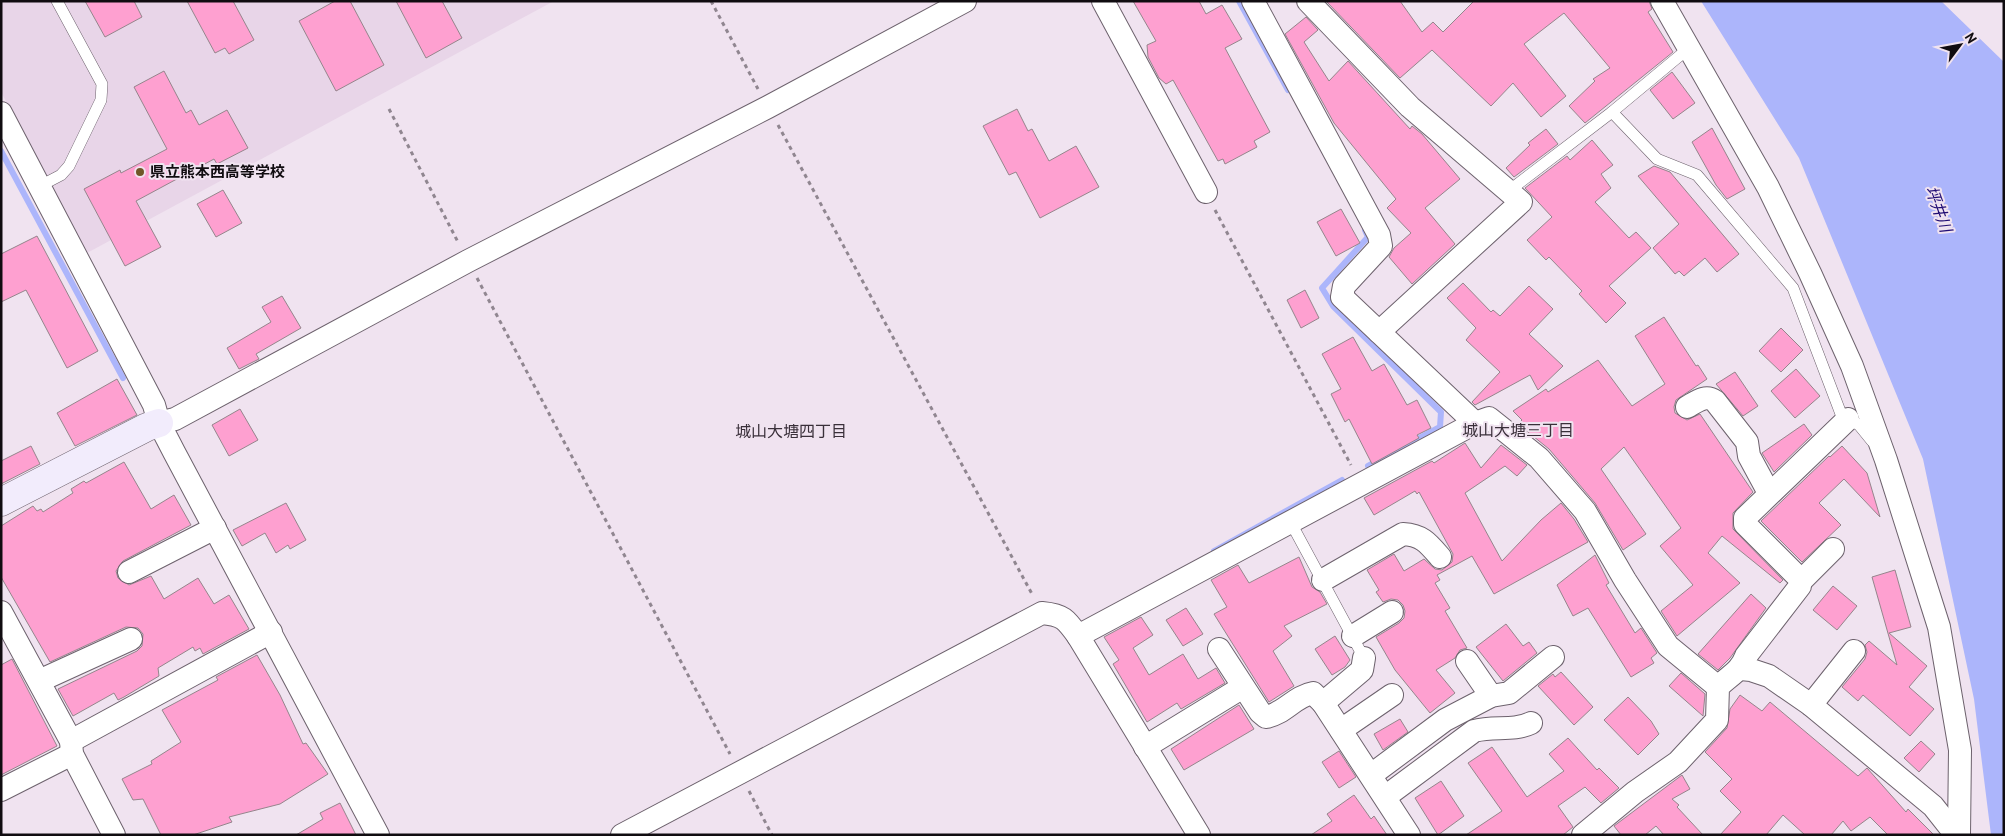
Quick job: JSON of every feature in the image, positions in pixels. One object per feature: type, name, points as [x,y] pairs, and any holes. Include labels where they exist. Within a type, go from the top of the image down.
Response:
[{"type":"street","points":[[1,502],[147,427],[175,419],[468,261],[768,107],[965,1]]},
{"type":"street","points":[[1103,1],[1206,192]]},
{"type":"street","points":[[1254,1],[1379,235],[1381,246],[1344,286],[1342,296],[1475,424]]},
{"type":"street","points":[[1308,1],[1410,107],[1510,190],[1521,202],[1378,332]]},
{"type":"street","points":[[1662,1],[1768,187],[1810,273],[1852,366],[1886,460],[1939,628],[1960,750],[1957,835]]},
{"type":"street","points":[[1,113],[154,405],[160,423],[378,835]]},
{"type":"street","points":[[1687,407],[1705,397],[1715,401],[1747,442],[1749,456],[1769,493]]},
{"type":"street","points":[[1078,636],[1489,418],[1539,458],[1585,511],[1625,580],[1668,646],[1718,687]]},
{"type":"street","points":[[1800,582],[1744,524],[1745,518],[1848,419]]},
{"type":"street","points":[[130,572],[215,528]]},
{"type":"street","points":[[1323,580],[1403,534],[1415,534],[1427,542],[1440,557]]},
{"type":"street","points":[[1741,669],[1746,656],[1800,586],[1800,582],[1832,549]]},
{"type":"street","points":[[1,612],[38,681],[114,835]]},
{"type":"street","points":[[1353,636],[1392,612]]},
{"type":"street","points":[[622,835],[1042,613],[1056,614],[1066,619],[1199,835]]},
{"type":"street","points":[[1,790],[271,632]]},
{"type":"street","points":[[38,681],[132,639]]},
{"type":"street","points":[[1219,649],[1260,712],[1266,717],[1273,716],[1306,694],[1313,693],[1323,703],[1409,835]]},
{"type":"street","points":[[1812,705],[1854,651]]},
{"type":"street","points":[[1371,775],[1445,720],[1491,696],[1509,693],[1553,657]]},
{"type":"street","points":[[1323,703],[1362,670],[1364,658]]},
{"type":"street","points":[[1467,661],[1491,696]]},
{"type":"street","points":[[1598,830],[1634,792],[1678,762],[1717,720],[1718,687],[1741,669],[1769,676],[1812,705],[1933,806],[1957,835]]},
{"type":"street","points":[[1145,747],[1243,687]]},
{"type":"street","points":[[1340,730],[1392,695]]},
{"type":"street","points":[[1385,797],[1474,730],[1485,728],[1519,728],[1531,723]]},
{"type":"lane","points":[[40,186],[61,175],[68,166],[101,100],[102,84],[57,1]]},
{"type":"lane","points":[[1510,190],[1612,112],[1689,48]]},
{"type":"lane","points":[[1612,112],[1657,159],[1697,175],[1793,288],[1840,414],[1859,425],[1886,460]]},
{"type":"lane","points":[[1291,523],[1364,658]]},
{"type":"path","points":[[711,1],[1042,613]]},
{"type":"path","points":[[389,109],[772,835]]},
{"type":"path","points":[[1206,192],[1361,485]]},
{"type":"shaded area","name":"県立熊本西高等学校","points":[[1,1],[554,1],[87,253],[1,92]]},
{"type":"water","name":"坪井川","points":[[1701,1],[1941,1],[2004,62],[2004,835],[1991,835],[1974,699],[1923,459],[1799,158]]},
{"type":"building","points":[[85,1],[134,1],[142,17],[105,37]]},
{"type":"building","points":[[187,1],[233,1],[254,40],[229,54],[225,48],[215,53]]},
{"type":"building","points":[[335,1],[350,1],[384,65],[336,91],[299,21]]},
{"type":"building","points":[[396,1],[442,1],[462,38],[426,58]]},
{"type":"building","points":[[1133,1],[1199,1],[1206,14],[1222,5],[1242,39],[1225,48],[1270,132],[1254,141],[1257,147],[1225,164],[1223,159],[1218,161],[1173,80],[1166,84],[1159,78],[1148,57],[1147,45],[1156,41]]},
{"type":"building","points":[[1326,1],[1400,1],[1422,32],[1433,22],[1443,32],[1474,1],[1649,1],[1652,9],[1648,12],[1673,52],[1585,123],[1569,106],[1595,81],[1593,79],[1610,68],[1564,13],[1524,44],[1566,96],[1541,117],[1513,83],[1491,106],[1432,50],[1400,78]]},
{"type":"building","points":[[1306,17],[1318,30],[1304,42],[1329,81],[1348,61],[1410,129],[1412,126],[1422,134],[1460,179],[1425,208],[1455,244],[1412,284],[1389,257],[1394,248],[1411,233],[1387,208],[1396,199],[1334,123],[1285,34]]},
{"type":"building","points":[[164,71],[186,113],[191,110],[199,125],[227,110],[248,148],[217,164],[214,159],[136,201],[161,247],[125,266],[84,189],[120,170],[121,173],[167,149],[134,87]]},
{"type":"building","points":[[1672,72],[1695,103],[1673,119],[1650,90]]},
{"type":"building","points":[[1017,109],[1028,131],[1032,129],[1049,161],[1076,146],[1099,187],[1040,218],[1016,172],[1009,175],[983,126]]},
{"type":"building","points":[[1712,128],[1745,189],[1727,199],[1716,185],[1692,142]]},
{"type":"building","points":[[1546,129],[1558,144],[1514,177],[1506,168],[1530,145],[1528,143]]},
{"type":"building","points":[[1592,140],[1613,165],[1601,174],[1611,188],[1595,202],[1629,238],[1636,232],[1651,248],[1609,286],[1626,303],[1606,323],[1579,294],[1582,291],[1549,257],[1546,260],[1527,240],[1552,217],[1525,188],[1567,156],[1570,160]]},
{"type":"building","points":[[1654,166],[1670,172],[1739,254],[1717,272],[1705,258],[1684,276],[1679,271],[1675,274],[1653,248],[1679,224],[1638,176]]},
{"type":"building","points":[[223,190],[242,223],[216,237],[197,204]]},
{"type":"building","points":[[1341,209],[1360,243],[1336,256],[1317,222]]},
{"type":"building","points":[[37,236],[98,351],[67,368],[26,290],[1,302],[1,254]]},
{"type":"building","points":[[1463,283],[1491,312],[1493,310],[1500,316],[1529,286],[1553,309],[1529,334],[1563,366],[1538,390],[1530,375],[1475,405],[1472,402],[1500,372],[1466,340],[1476,328],[1447,298]]},
{"type":"building","points":[[1305,290],[1319,318],[1301,328],[1287,300]]},
{"type":"building","points":[[282,296],[301,328],[256,354],[259,359],[239,369],[227,348],[271,322],[262,307]]},
{"type":"building","points":[[1664,317],[1696,366],[1698,365],[1707,379],[1676,400],[1675,413],[1687,420],[1700,414],[1753,492],[1733,513],[1733,529],[1783,580],[1780,583],[1722,536],[1708,553],[1740,583],[1677,636],[1661,611],[1693,585],[1660,546],[1681,528],[1624,447],[1601,469],[1646,534],[1623,550],[1595,503],[1549,449],[1518,424],[1522,420],[1513,411],[1546,389],[1548,392],[1598,360],[1632,406],[1665,384],[1635,336]]},
{"type":"building","points":[[1781,328],[1803,350],[1781,372],[1759,351]]},
{"type":"building","points":[[1353,337],[1372,371],[1384,364],[1407,405],[1417,400],[1431,428],[1417,435],[1419,438],[1372,464],[1349,419],[1345,422],[1331,394],[1341,389],[1322,354]]},
{"type":"building","points":[[1796,369],[1820,396],[1795,418],[1771,391]]},
{"type":"building","points":[[1735,372],[1758,406],[1743,416],[1716,384]]},
{"type":"building","points":[[117,379],[137,415],[75,446],[57,413]]},
{"type":"building","points":[[240,409],[258,440],[229,456],[212,425]]},
{"type":"building","points":[[1804,424],[1812,435],[1774,472],[1762,453]]},
{"type":"building","points":[[1465,443],[1481,468],[1501,445],[1527,465],[1517,476],[1505,466],[1465,493],[1502,561],[1541,520],[1561,503],[1574,519],[1588,542],[1494,594],[1472,556],[1437,575],[1440,580],[1435,583],[1450,608],[1445,611],[1467,648],[1460,650],[1455,658],[1436,670],[1455,693],[1430,713],[1395,670],[1376,637],[1404,618],[1405,611],[1403,605],[1398,600],[1391,599],[1383,602],[1376,592],[1379,590],[1367,570],[1394,554],[1404,571],[1424,559],[1435,569],[1442,570],[1452,562],[1453,554],[1419,492],[1417,494],[1415,491],[1374,515],[1364,498],[1432,461],[1434,463]]},
{"type":"building","points":[[31,446],[40,464],[1,484],[1,461]]},
{"type":"building","points":[[1842,446],[1867,473],[1880,517],[1844,479],[1819,503],[1841,525],[1802,562],[1761,521]]},
{"type":"building","points":[[124,462],[151,509],[174,495],[191,525],[123,561],[116,571],[118,578],[129,585],[151,576],[164,599],[198,578],[214,604],[229,595],[249,629],[203,654],[200,648],[195,651],[193,647],[158,668],[159,676],[124,697],[118,700],[114,693],[73,716],[58,689],[137,651],[142,646],[143,634],[138,628],[126,627],[50,662],[1,577],[1,526],[33,506],[37,511],[41,509],[43,512],[73,493],[71,489]]},
{"type":"building","points":[[286,503],[306,540],[290,549],[288,545],[276,553],[265,533],[242,546],[233,530]]},
{"type":"building","points":[[1595,555],[1609,583],[1606,585],[1635,633],[1641,628],[1657,653],[1651,658],[1654,663],[1631,677],[1588,608],[1573,616],[1557,585]]},
{"type":"building","points":[[1299,557],[1312,587],[1320,592],[1327,604],[1284,626],[1292,636],[1273,651],[1294,686],[1269,702],[1214,614],[1227,607],[1211,580],[1238,565],[1249,583]]},
{"type":"building","points":[[1895,570],[1911,627],[1889,633],[1927,666],[1909,687],[1934,709],[1910,736],[1863,695],[1858,701],[1842,687],[1865,659],[1867,652],[1865,645],[1869,641],[1897,665],[1872,577]]},
{"type":"building","points":[[1833,586],[1857,606],[1837,630],[1813,610]]},
{"type":"building","points":[[1751,594],[1766,608],[1730,658],[1718,670],[1698,654]]},
{"type":"building","points":[[1186,608],[1203,634],[1183,646],[1166,620]]},
{"type":"building","points":[[1141,617],[1153,635],[1133,648],[1149,675],[1183,654],[1198,679],[1216,668],[1225,683],[1181,709],[1177,703],[1147,722],[1113,664],[1119,660],[1104,637]]},
{"type":"building","points":[[1506,624],[1523,646],[1529,642],[1537,653],[1503,681],[1476,647]]},
{"type":"building","points":[[1335,636],[1350,660],[1345,667],[1332,675],[1315,649]]},
{"type":"building","points":[[257,655],[280,695],[303,744],[306,743],[328,774],[280,804],[229,817],[232,822],[193,835],[161,835],[143,799],[133,800],[122,779],[152,764],[151,761],[181,742],[162,710],[218,680],[216,677]]},
{"type":"building","points":[[12,659],[57,746],[1,775],[1,665]]},
{"type":"building","points":[[1561,672],[1593,707],[1574,725],[1538,686],[1553,674],[1555,677]]},
{"type":"building","points":[[1681,673],[1705,694],[1703,716],[1669,686]]},
{"type":"building","points":[[1740,695],[1762,711],[1770,702],[1858,776],[1867,768],[1906,812],[1908,809],[1934,835],[1888,835],[1870,817],[1851,831],[1843,821],[1831,835],[1805,835],[1783,815],[1766,835],[1720,835],[1741,812],[1720,791],[1732,779],[1705,752],[1727,728],[1730,709]]},
{"type":"building","points":[[1628,697],[1651,721],[1659,734],[1638,755],[1604,720]]},
{"type":"building","points":[[1239,705],[1254,729],[1184,770],[1171,749]]},
{"type":"building","points":[[1400,719],[1408,732],[1383,750],[1374,734]]},
{"type":"building","points":[[1568,738],[1597,770],[1599,768],[1619,788],[1601,803],[1585,787],[1558,806],[1573,827],[1563,835],[1466,835],[1502,811],[1468,763],[1492,747],[1527,797],[1564,771],[1549,754]]},
{"type":"building","points":[[1921,741],[1935,754],[1919,772],[1904,758]]},
{"type":"building","points":[[1339,751],[1356,777],[1339,788],[1322,762]]},
{"type":"building","points":[[1682,775],[1690,789],[1672,799],[1703,835],[1664,835],[1656,826],[1645,835],[1621,835],[1614,826]]},
{"type":"building","points":[[1441,781],[1464,816],[1438,835],[1415,798]]},
{"type":"building","points":[[1354,795],[1371,819],[1374,816],[1387,835],[1311,835],[1332,821],[1327,814]]},
{"type":"building","points":[[340,803],[356,835],[296,835],[323,819],[320,813]]},
{"type":"waterway","points":[[1239,1],[1288,90]]},
{"type":"waterway","points":[[1,151],[123,378]]},
{"type":"waterway","points":[[1365,230],[1368,237],[1322,288],[1333,306],[1441,412],[1440,427],[1368,466]]},
{"type":"waterway","points":[[1214,551],[1342,480]]},
{"type":"place","name":"県立熊本西高等学校","points":[[140,172]]},
{"type":"district","name":"城山大塘三丁目","points":[[1518,430]]},
{"type":"district","name":"城山大塘四丁目","points":[[791,431]]}]
